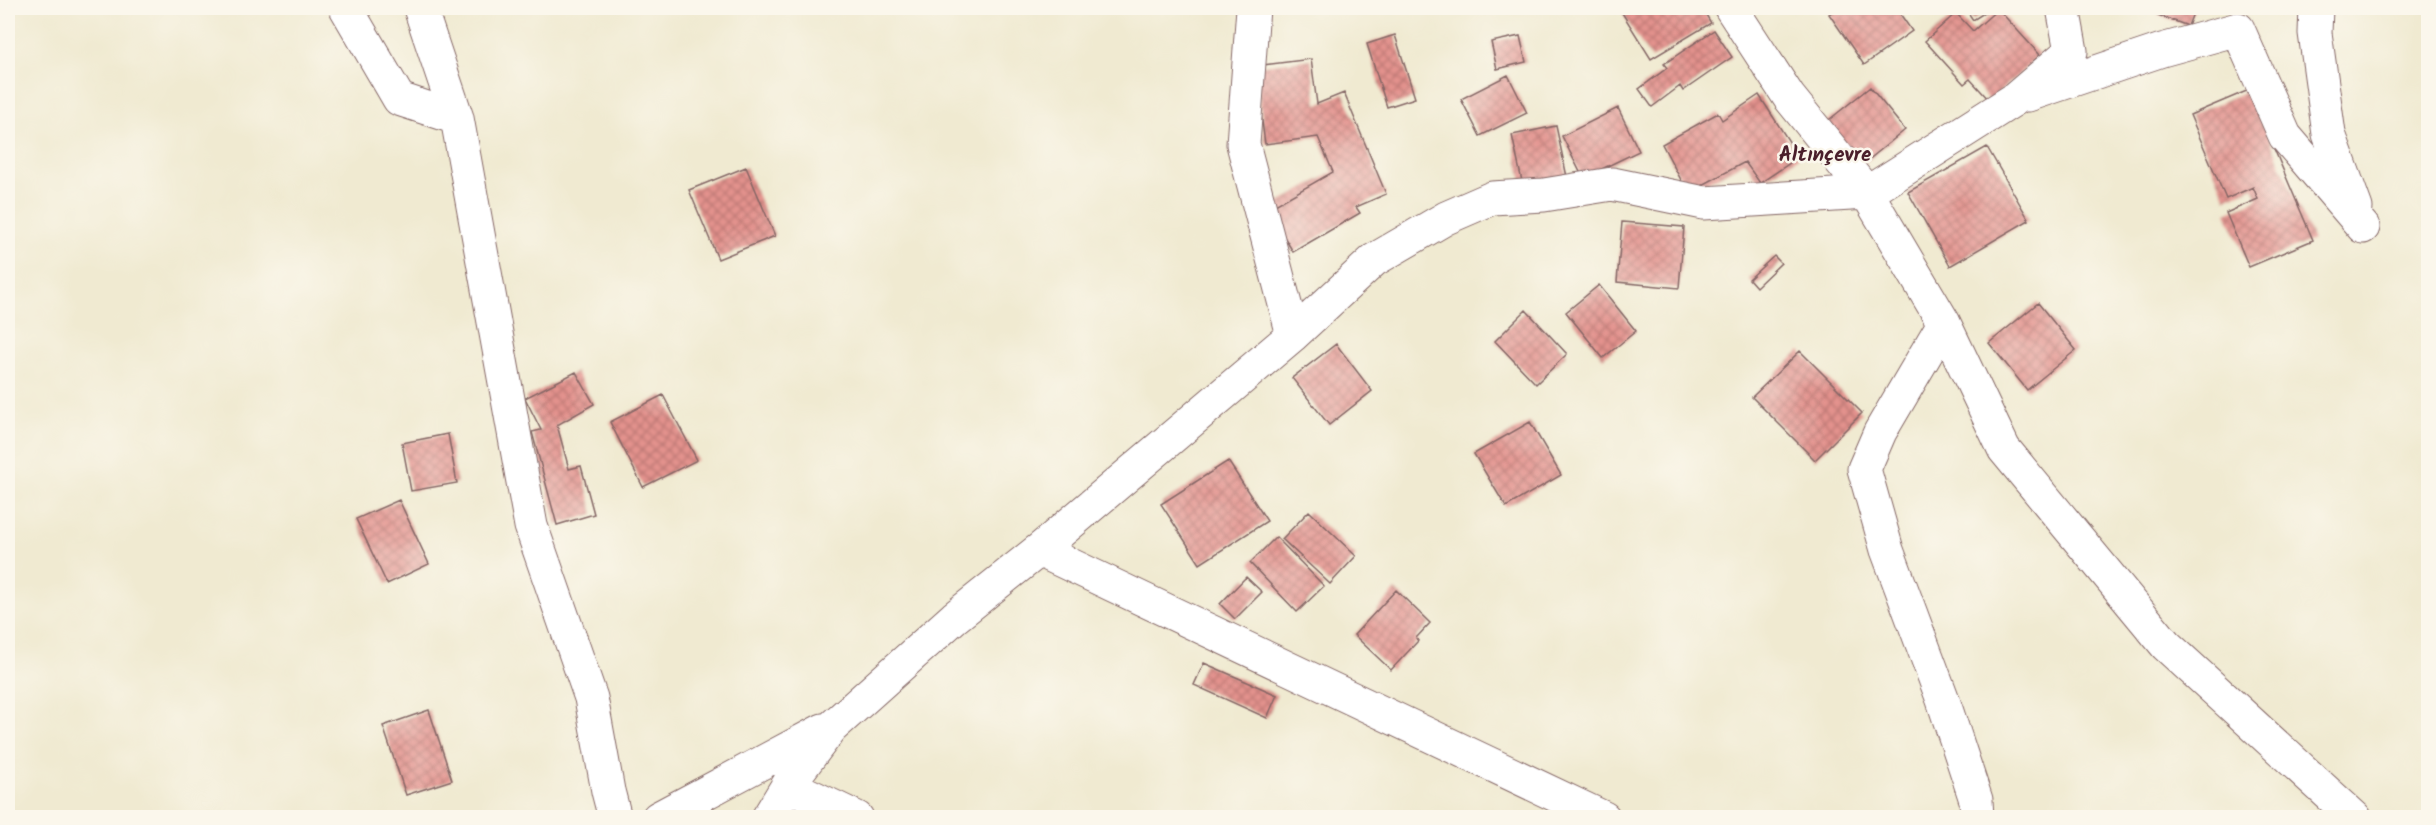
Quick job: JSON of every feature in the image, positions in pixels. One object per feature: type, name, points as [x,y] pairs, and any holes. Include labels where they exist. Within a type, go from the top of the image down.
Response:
[{"type":"street","points":[[346,8],[399,99],[457,118]]},
{"type":"street","points":[[420,8],[457,118],[531,526],[591,698],[615,818]]},
{"type":"street","points":[[1253,8],[1243,144],[1293,336]]},
{"type":"street","points":[[1731,8],[1789,97],[1868,192],[1944,323],[2004,449],[2166,645],[2355,818]]},
{"type":"street","points":[[768,818],[788,785],[831,728],[955,617],[1040,550],[1293,336],[1374,260],[1446,218],[1492,198],[1544,195],[1612,184],[1704,203],[1868,192],[2015,99],[2071,51],[2063,8]]},
{"type":"street","points":[[2015,99],[2162,50],[2238,28],[2285,136],[2363,227],[2329,134],[2315,33],[2316,8]]},
{"type":"street","points":[[1944,323],[1880,432],[1864,469],[1887,550],[1947,711],[1976,800],[1977,818]]},
{"type":"street","points":[[1040,550],[1604,818]]},
{"type":"street","points":[[658,818],[839,721]]},
{"type":"street","points":[[788,785],[857,818]]},
{"type":"building","points":[[1619,8],[1702,8],[1711,23],[1651,59]]},
{"type":"building","points":[[1838,8],[1896,8],[1912,31],[1864,65],[1829,14]]},
{"type":"building","points":[[1965,8],[1992,8],[1973,20]]},
{"type":"building","points":[[2161,8],[2195,8],[2188,26],[2158,15]]},
{"type":"building","points":[[1998,9],[2040,55],[1990,101],[1970,79],[1964,84],[1925,41],[1956,13],[1973,31]]},
{"type":"building","points":[[1714,30],[1732,57],[1683,91],[1680,86],[1652,107],[1639,89],[1667,68],[1664,64]]},
{"type":"building","points":[[1395,35],[1415,98],[1387,107],[1367,44]]},
{"type":"building","points":[[1520,36],[1526,62],[1497,69],[1491,42]]},
{"type":"building","points":[[1311,59],[1317,104],[1344,93],[1386,194],[1356,207],[1360,213],[1293,252],[1268,209],[1333,172],[1318,137],[1265,144],[1255,66]]},
{"type":"building","points":[[1508,75],[1527,113],[1480,136],[1461,99]]},
{"type":"building","points":[[1870,87],[1905,130],[1861,166],[1825,123]]},
{"type":"building","points":[[2249,90],[2313,240],[2249,267],[2226,213],[2258,199],[2253,187],[2226,199],[2190,115]]},
{"type":"building","points":[[1759,95],[1799,157],[1760,183],[1745,162],[1688,193],[1662,144],[1718,113],[1722,120]]},
{"type":"building","points":[[1618,108],[1639,151],[1583,178],[1562,136]]},
{"type":"building","points":[[1556,126],[1567,177],[1523,186],[1512,135]]},
{"type":"building","points":[[1987,147],[2029,220],[1950,266],[1908,192]]},
{"type":"building","points":[[746,167],[775,236],[718,259],[689,190]]},
{"type":"building","points":[[1622,222],[1684,227],[1679,288],[1617,282]]},
{"type":"building","points":[[1774,256],[1781,263],[1756,287],[1749,279]]},
{"type":"building","points":[[1599,285],[1636,331],[1603,358],[1566,312]]},
{"type":"building","points":[[2038,303],[2076,350],[2027,390],[1989,343]]},
{"type":"building","points":[[1526,310],[1567,354],[1536,384],[1495,341]]},
{"type":"building","points":[[1336,344],[1372,391],[1329,425],[1292,378]]},
{"type":"building","points":[[1800,351],[1862,413],[1815,460],[1752,397]]},
{"type":"building","points":[[576,372],[594,404],[557,425],[569,469],[581,466],[594,514],[557,525],[532,432],[541,430],[525,398]]},
{"type":"building","points":[[663,395],[697,460],[643,487],[610,422]]},
{"type":"building","points":[[1530,422],[1561,475],[1506,507],[1474,454]]},
{"type":"building","points":[[448,434],[457,483],[411,491],[402,443]]},
{"type":"building","points":[[1228,461],[1267,521],[1200,564],[1161,504]]},
{"type":"building","points":[[399,500],[429,564],[387,584],[356,519]]},
{"type":"building","points":[[1309,511],[1356,556],[1330,584],[1282,539]]},
{"type":"building","points":[[1276,537],[1324,586],[1297,612],[1250,563]]},
{"type":"building","points":[[1246,577],[1262,592],[1235,619],[1220,604]]},
{"type":"building","points":[[1396,590],[1430,623],[1416,638],[1418,641],[1391,670],[1354,635]]},
{"type":"building","points":[[1204,663],[1277,695],[1267,718],[1194,685]]},
{"type":"building","points":[[429,710],[452,780],[406,795],[383,726]]},
{"type":"district","name":"Altınçevre","points":[[1825,155]]}]
